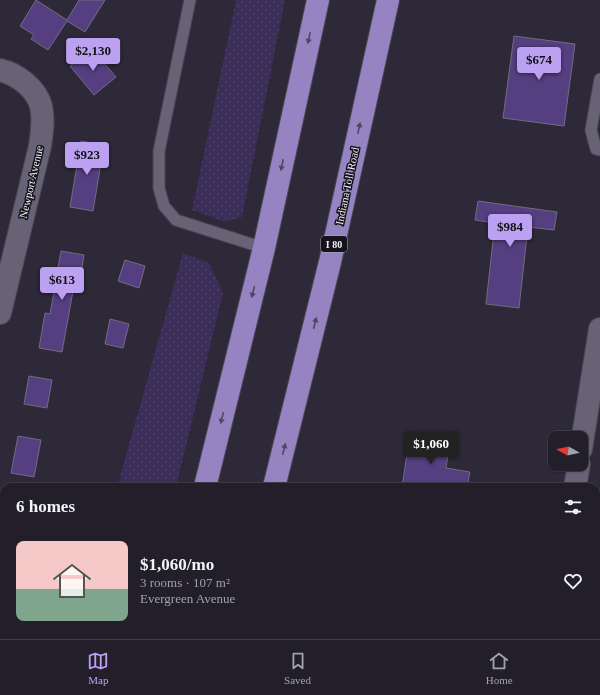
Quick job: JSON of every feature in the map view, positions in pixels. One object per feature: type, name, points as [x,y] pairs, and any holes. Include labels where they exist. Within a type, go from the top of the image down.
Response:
[{"type":"highway","points":[[206,483],[264,248],[318,0]]},
{"type":"highway","name":"Indiana Toll Road","points":[[275,483],[330,262],[388,0]]},
{"type":"street","name":"Newport Avenue","points":[[0,70],[8,72],[21,79],[33,90],[41,105],[43,124],[40,146],[0,313]]},
{"type":"street","points":[[587,431],[594,412],[600,329]]},
{"type":"street","points":[[576,483],[578,471]]},
{"type":"lane","points":[[190,0],[159,150],[159,188],[164,206],[176,220],[264,248]]},
{"type":"lane","points":[[600,79],[592,130],[596,149],[600,150]]},
{"type":"shaded area","points":[[236,0],[285,0],[242,217],[225,222],[192,210]]},
{"type":"shaded area","points":[[183,253],[209,263],[223,293],[177,483],[118,483]]},
{"type":"building","points":[[36,0],[67,20],[79,0],[105,0],[85,32],[67,21],[48,50],[31,39],[34,35],[20,26]]},
{"type":"building","points":[[514,36],[575,44],[564,126],[503,118]]},
{"type":"building","points":[[91,48],[116,77],[94,95],[70,66]]},
{"type":"building","points":[[81,141],[104,145],[93,211],[70,207]]},
{"type":"building","points":[[478,201],[557,212],[554,230],[528,227],[519,308],[486,304],[495,223],[475,220]]},
{"type":"building","points":[[61,251],[84,255],[78,292],[73,291],[62,352],[39,348],[45,313],[50,314]]},
{"type":"building","points":[[125,260],[145,266],[139,288],[118,281]]},
{"type":"building","points":[[110,319],[129,324],[123,348],[105,344]]},
{"type":"building","points":[[29,376],[52,380],[47,408],[24,404]]},
{"type":"building","points":[[410,434],[450,441],[446,468],[470,472],[468,483],[403,483]]},
{"type":"building","points":[[18,436],[41,440],[34,477],[11,473]]}]
